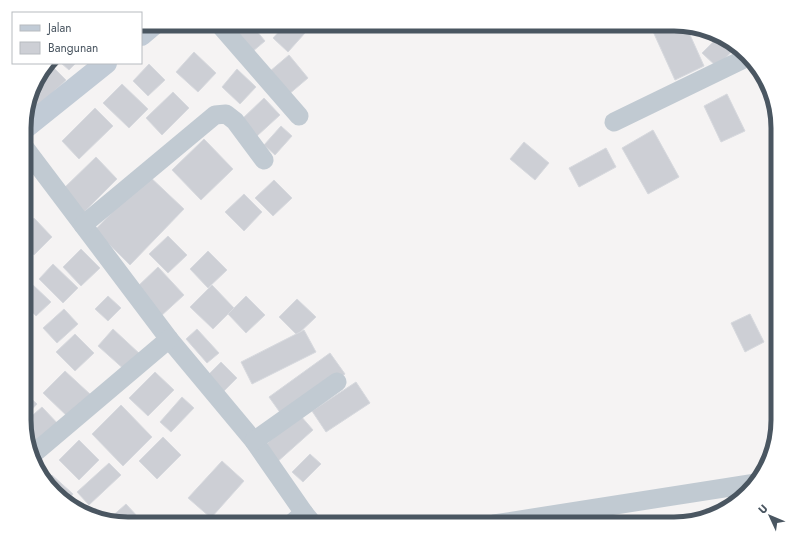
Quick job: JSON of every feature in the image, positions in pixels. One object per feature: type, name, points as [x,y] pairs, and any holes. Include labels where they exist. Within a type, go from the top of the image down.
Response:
[{"type":"street","points":[[225,31],[298,116]]},
{"type":"street","points":[[614,122],[743,60]]},
{"type":"street","points":[[31,123],[105,64]]},
{"type":"street","points":[[83,225],[215,115],[226,114],[236,121],[264,160]]},
{"type":"street","points":[[31,156],[169,339],[254,442],[301,517]]},
{"type":"street","points":[[36,451],[169,339]]},
{"type":"street","points":[[254,442],[337,382]]},
{"type":"street","points":[[539,517],[747,484]]},
{"type":"building","points":[[233,31],[257,31],[265,41],[252,52]]},
{"type":"building","points":[[280,31],[307,31],[288,52],[273,38]]},
{"type":"building","points":[[653,31],[689,32],[704,66],[675,80]]},
{"type":"building","points":[[715,40],[733,51],[717,67],[702,53]]},
{"type":"building","points":[[194,52],[216,73],[198,92],[176,72]]},
{"type":"building","points":[[289,55],[308,78],[288,95],[269,72]]},
{"type":"building","points":[[62,64],[75,64],[69,70]]},
{"type":"building","points":[[149,64],[165,80],[148,96],[133,81]]},
{"type":"building","points":[[53,67],[66,80],[33,112],[38,91]]},
{"type":"building","points":[[237,69],[256,87],[240,104],[222,87]]},
{"type":"building","points":[[122,84],[148,109],[129,128],[103,103]]},
{"type":"building","points":[[173,92],[189,108],[162,135],[146,118]]},
{"type":"building","points":[[727,94],[745,131],[721,142],[704,106]]},
{"type":"building","points":[[264,98],[280,115],[257,136],[242,119]]},
{"type":"building","points":[[95,108],[113,126],[79,159],[62,141]]},
{"type":"building","points":[[281,126],[292,136],[275,155],[264,145]]},
{"type":"building","points":[[653,130],[679,177],[648,194],[622,148]]},
{"type":"building","points":[[204,139],[233,169],[201,200],[172,170]]},
{"type":"building","points":[[524,142],[549,163],[535,180],[510,159]]},
{"type":"building","points":[[606,148],[616,167],[579,187],[569,168]]},
{"type":"building","points":[[96,157],[117,179],[83,213],[61,191]]},
{"type":"building","points":[[148,175],[184,209],[130,265],[95,230]]},
{"type":"building","points":[[274,180],[292,198],[273,216],[255,198]]},
{"type":"building","points":[[244,194],[262,212],[244,231],[225,212]]},
{"type":"building","points":[[34,218],[52,237],[34,255],[31,252],[31,221]]},
{"type":"building","points":[[168,236],[187,255],[168,273],[149,254]]},
{"type":"building","points":[[81,249],[100,268],[81,286],[63,267]]},
{"type":"building","points":[[208,251],[227,270],[208,288],[190,269]]},
{"type":"building","points":[[53,264],[78,288],[63,303],[39,279]]},
{"type":"building","points":[[158,267],[184,295],[161,316],[135,289]]},
{"type":"building","points":[[32,284],[51,302],[36,316],[31,311]]},
{"type":"building","points":[[212,285],[234,308],[213,329],[190,307]]},
{"type":"building","points":[[108,296],[121,308],[108,321],[95,309]]},
{"type":"building","points":[[246,296],[265,315],[246,333],[228,314]]},
{"type":"building","points":[[297,299],[316,317],[297,335],[279,317]]},
{"type":"building","points":[[64,309],[78,324],[57,343],[43,328]]},
{"type":"building","points":[[750,314],[764,342],[745,352],[731,323]]},
{"type":"building","points":[[113,329],[141,355],[126,371],[98,346]]},
{"type":"building","points":[[197,329],[219,353],[207,363],[186,339]]},
{"type":"building","points":[[304,330],[316,352],[252,384],[241,362]]},
{"type":"building","points":[[75,334],[94,353],[75,371],[56,352]]},
{"type":"building","points":[[330,353],[345,374],[284,418],[269,397]]},
{"type":"building","points":[[221,362],[237,378],[223,392],[207,376]]},
{"type":"building","points":[[65,371],[91,395],[69,418],[43,393]]},
{"type":"building","points":[[155,372],[174,390],[148,416],[129,398]]},
{"type":"building","points":[[356,382],[370,403],[326,432],[312,411]]},
{"type":"building","points":[[182,397],[194,408],[171,432],[160,422]]},
{"type":"building","points":[[31,398],[37,404],[31,410]]},
{"type":"building","points":[[121,405],[152,437],[123,466],[92,434]]},
{"type":"building","points":[[42,407],[60,426],[38,447],[34,443],[33,439],[31,417]]},
{"type":"building","points":[[300,415],[313,430],[276,463],[263,447]]},
{"type":"building","points":[[163,437],[181,455],[157,479],[139,461]]},
{"type":"building","points":[[79,440],[99,460],[79,480],[59,460]]},
{"type":"building","points":[[310,454],[321,464],[303,482],[292,472]]},
{"type":"building","points":[[222,461],[244,481],[212,517],[210,517],[188,498]]},
{"type":"building","points":[[109,463],[121,475],[89,505],[77,492]]},
{"type":"building","points":[[52,475],[73,494],[70,498],[59,489],[50,477]]},
{"type":"building","points":[[126,504],[138,517],[128,517],[113,516]]}]
